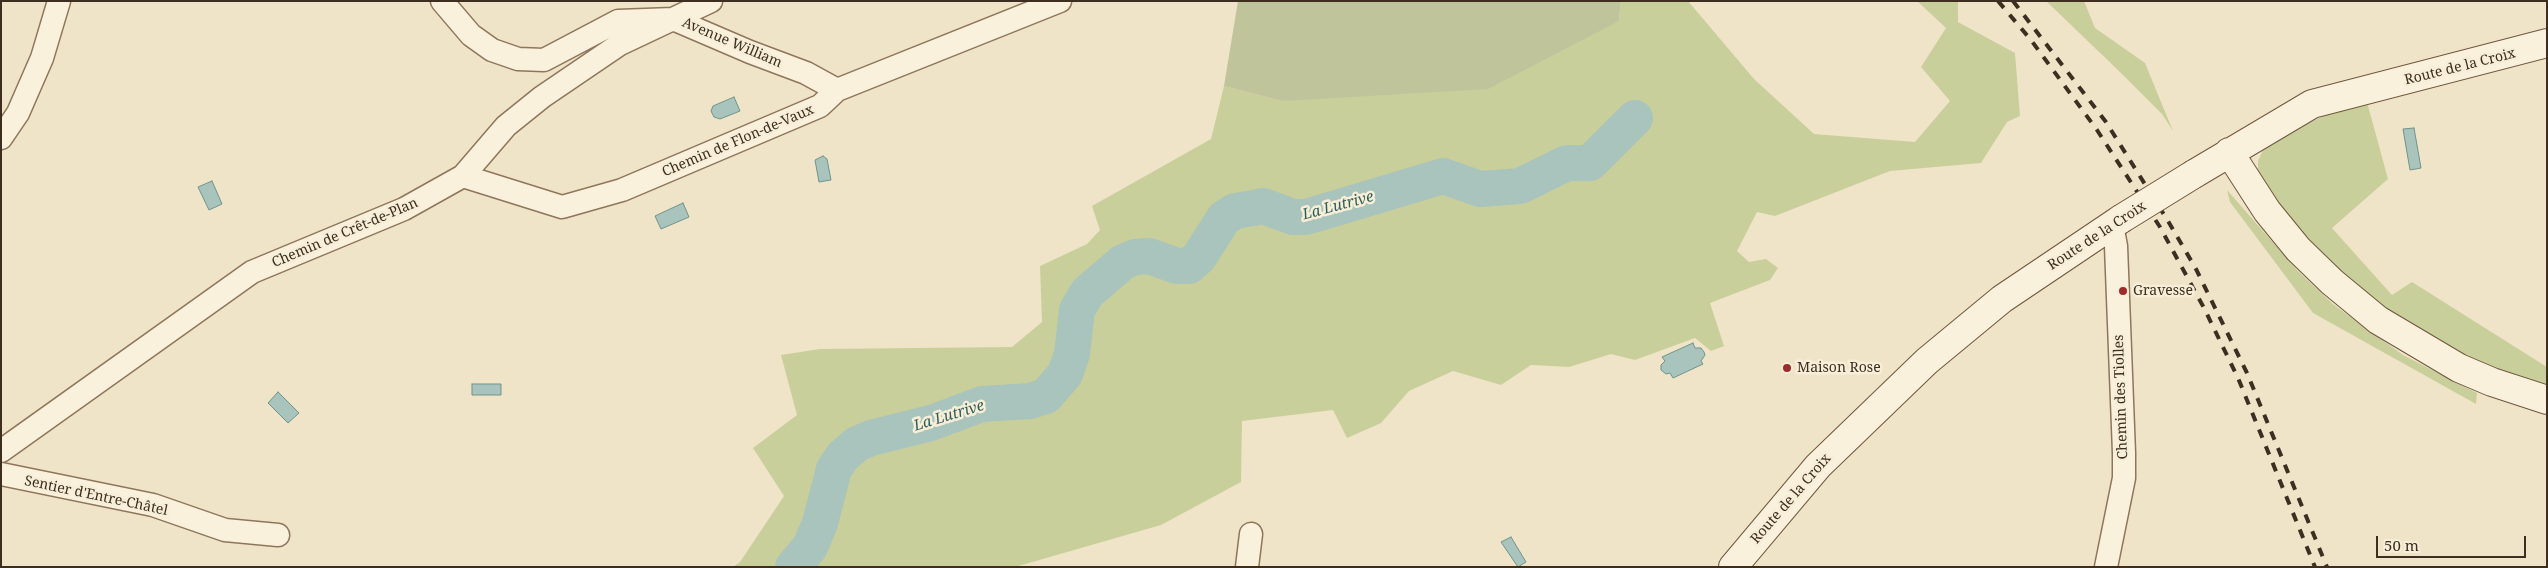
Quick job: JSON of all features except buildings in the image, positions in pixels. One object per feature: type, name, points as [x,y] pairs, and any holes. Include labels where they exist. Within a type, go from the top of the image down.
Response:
[{"type":"street","points":[[1,138],[18,113],[42,58],[59,1]]},
{"type":"street","name":"Avenue William","points":[[442,1],[471,35],[492,50],[518,59],[544,60],[618,22],[673,19],[750,52],[806,73],[837,90]]},
{"type":"street","name":"Chemin de Crêt-de-Plan","points":[[1,451],[252,272],[404,209],[463,176],[506,126],[542,97],[620,44],[711,1]]},
{"type":"street","name":"Chemin de Flon-de-Vaux","points":[[463,176],[562,207],[622,190],[820,106],[837,90],[1060,1]]},
{"type":"street","name":"Route de la Croix","points":[[1733,567],[1818,466],[1910,376],[2002,299],[2117,222],[2229,152],[2312,104],[2547,43]]},
{"type":"street","points":[[2229,152],[2267,211],[2298,249],[2332,282],[2378,320],[2458,368],[2492,382],[2547,400]]},
{"type":"street","name":"Chemin des Tiolles","points":[[2106,567],[2124,478],[2116,246],[2117,222]]},
{"type":"street","name":"Sentier d'Entre-Châtel","points":[[1,474],[153,505],[225,530],[278,535]]},
{"type":"street","points":[[1247,567],[1251,534]]},
{"type":"green space","points":[[1238,1],[1621,1],[1619,21],[1488,89],[1282,101],[1224,86]]},
{"type":"green space","points":[[1621,1],[1688,1],[1754,79],[1814,134],[1915,142],[1950,101],[1921,67],[1946,28],[1917,1],[1958,1],[1958,22],[2015,53],[2020,116],[2007,122],[1981,163],[1890,171],[1775,216],[1757,212],[1737,251],[1749,262],[1766,259],[1778,268],[1770,280],[1710,303],[1724,346],[1711,351],[1695,338],[1635,360],[1611,354],[1569,367],[1531,365],[1501,385],[1453,371],[1409,391],[1381,423],[1347,438],[1333,410],[1242,421],[1241,482],[1161,525],[1015,567],[733,567],[740,562],[784,496],[753,448],[797,415],[781,355],[820,349],[1012,347],[1042,322],[1040,266],[1087,244],[1100,230],[1092,206],[1211,139],[1224,86],[1282,101],[1619,21]]},
{"type":"green space","points":[[2046,1],[2084,1],[2095,28],[2145,63],[2173,131],[2162,114]]},
{"type":"green space","points":[[2367,102],[2388,179],[2332,228],[2392,295],[2412,282],[2547,367],[2547,389],[2491,370],[2409,326],[2337,272],[2282,212],[2258,172],[2258,161],[2266,143],[2332,112]]},
{"type":"green space","points":[[2227,190],[2298,271],[2334,305],[2403,355],[2477,393],[2476,404],[2313,313],[2230,202]]},
{"type":"water","points":[[734,97],[740,111],[720,119],[714,117],[711,111],[713,106]]},
{"type":"water","points":[[2414,128],[2421,168],[2410,170],[2403,129]]},
{"type":"water","points":[[823,156],[827,159],[831,180],[819,182],[815,160]]},
{"type":"water","points":[[212,181],[222,204],[209,210],[198,187]]},
{"type":"water","points":[[683,203],[689,217],[661,229],[655,216]]},
{"type":"water","points":[[1693,343],[1695,348],[1701,348],[1704,352],[1705,355],[1701,361],[1703,364],[1673,378],[1670,373],[1666,374],[1661,370],[1661,365],[1665,361],[1662,357]]},
{"type":"water","points":[[472,384],[501,384],[501,395],[472,395]]},
{"type":"water","points":[[278,392],[299,413],[288,423],[268,403]]},
{"type":"water","points":[[1511,537],[1526,562],[1518,567],[1501,542]]},
{"type":"waterway","name":"La Lutrive","points":[[793,567],[810,547],[820,523],[834,469],[843,456],[857,444],[871,438],[931,423],[982,404],[1030,401],[1046,396],[1065,374],[1072,354],[1077,310],[1087,293],[1123,262],[1135,257],[1149,256],[1177,266],[1189,266],[1199,257],[1224,218],[1235,211],[1263,206],[1293,217],[1306,217],[1443,176],[1480,189],[1520,186],[1567,163],[1590,163],[1635,118]]},
{"type":"railway","points":[[1998,1],[2031,40],[2097,130],[2160,227],[2204,308],[2238,378],[2315,567]]},
{"type":"railway","points":[[2013,1],[2106,122],[2196,269],[2247,373],[2327,567]]},
{"type":"place","name":"Gravesse","points":[[2123,291]]},
{"type":"place","name":"Maison Rose","points":[[1787,368]]}]
